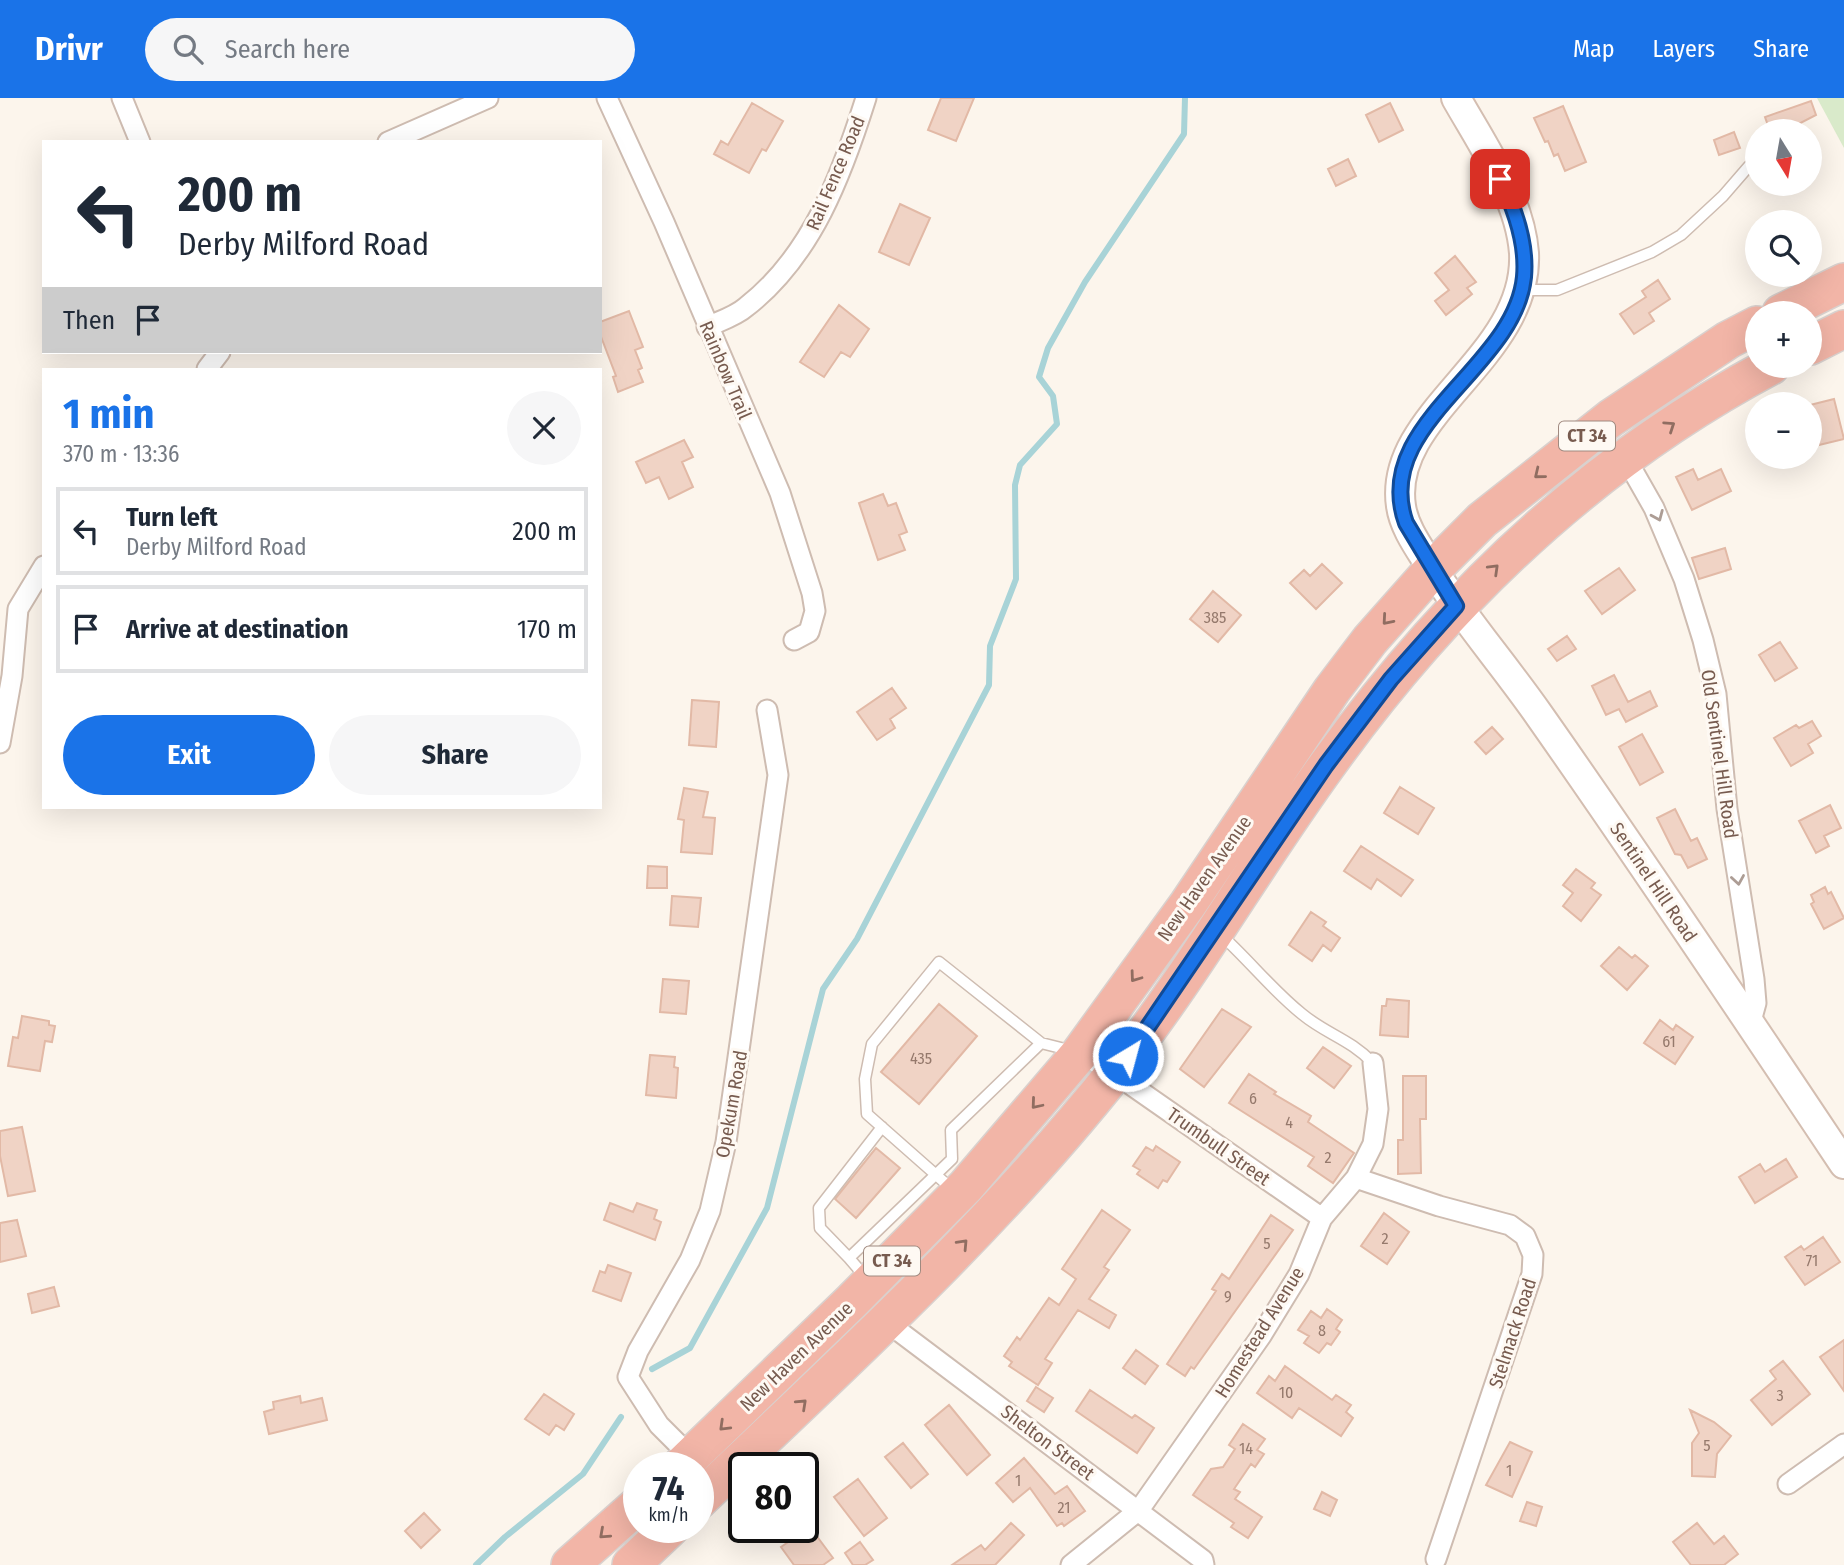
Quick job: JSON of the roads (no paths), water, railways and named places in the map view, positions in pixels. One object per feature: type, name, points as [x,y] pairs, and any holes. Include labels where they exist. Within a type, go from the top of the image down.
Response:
[{"type":"highway","points":[[1805,301],[1844,282]]},
{"type":"highway","points":[[1822,340],[1844,330]]},
{"type":"highway","name":"New Haven Avenue","points":[[695,1452],[860,1270],[1080,1053],[1188,904],[1332,690],[1370,640],[1433,569],[1482,520],[1611,418],[1745,331]]},
{"type":"highway","name":"New Haven Avenue","points":[[714,1486],[888,1323],[991,1213],[1114,1073],[1216,930],[1326,765],[1391,679],[1456,606],[1543,521],[1625,457],[1684,416],[1750,378]]},
{"type":"highway","points":[[570,1565],[623,1518]]},
{"type":"highway","points":[[631,1565],[654,1543]]},
{"type":"main road","points":[[1456,98],[1508,196],[1524,250],[1521,290]]},
{"type":"main road","name":"Sentinel Hill Road","points":[[1521,290],[1501,334],[1414,443],[1401,473],[1401,509],[1416,542],[1456,606],[1540,717],[1842,1159]]},
{"type":"street","points":[[122,98],[139,140]]},
{"type":"street","points":[[393,140],[488,98]]},
{"type":"street","name":"Rainbow Trail","points":[[607,98],[664,222],[798,540],[816,611],[809,632],[794,640]]},
{"type":"street","name":"Rail Fence Road","points":[[708,327],[745,309],[777,279],[816,226],[850,148],[866,98]]},
{"type":"street","points":[[207,368],[218,354]]},
{"type":"street","name":"Old Sentinel Hill Road","points":[[1625,457],[1654,508],[1684,579],[1716,694],[1727,809],[1755,979],[1756,1003],[1750,1025]]},
{"type":"street","points":[[0,743],[12,676],[9,608],[42,568]]},
{"type":"street","name":"Opekum Road","points":[[677,1452],[628,1377],[638,1350],[690,1260],[710,1211],[726,1142],[778,775],[767,710]]},
{"type":"street","name":"Trumbull Street","points":[[1080,1053],[1114,1073],[1322,1218]]},
{"type":"street","name":"Homestead Avenue","points":[[1071,1565],[1139,1510],[1261,1336],[1299,1274],[1322,1218],[1356,1178],[1374,1144],[1378,1110],[1373,1063]]},
{"type":"street","name":"Stelmack Road","points":[[1356,1178],[1440,1206],[1510,1225],[1525,1237],[1533,1255],[1532,1274],[1436,1559]]},
{"type":"street","name":"Shelton Street","points":[[888,1323],[1139,1510],[1203,1560],[1204,1565]]},
{"type":"street","points":[[1788,1484],[1844,1444]]},
{"type":"lane","points":[[1521,290],[1557,290],[1651,252],[1681,234],[1723,196],[1745,171]]},
{"type":"lane","points":[[1216,930],[1300,1013],[1322,1029],[1356,1045],[1373,1063]]},
{"type":"lane","points":[[1041,1043],[951,1130],[952,1159],[947,1184],[867,1114],[865,1079],[872,1044],[939,962],[1041,1043],[1080,1053]]},
{"type":"lane","points":[[860,1270],[820,1228],[819,1208],[882,1127]]},
{"type":"waterway","points":[[652,1369],[690,1348],[767,1208],[823,989],[857,939],[989,685],[990,646],[1016,579],[1015,485],[1020,465],[1057,424],[1053,396],[1039,377],[1048,348],[1085,282],[1184,134],[1185,98]]},
{"type":"waterway","points":[[476,1565],[505,1537],[583,1474],[621,1417]]}]
